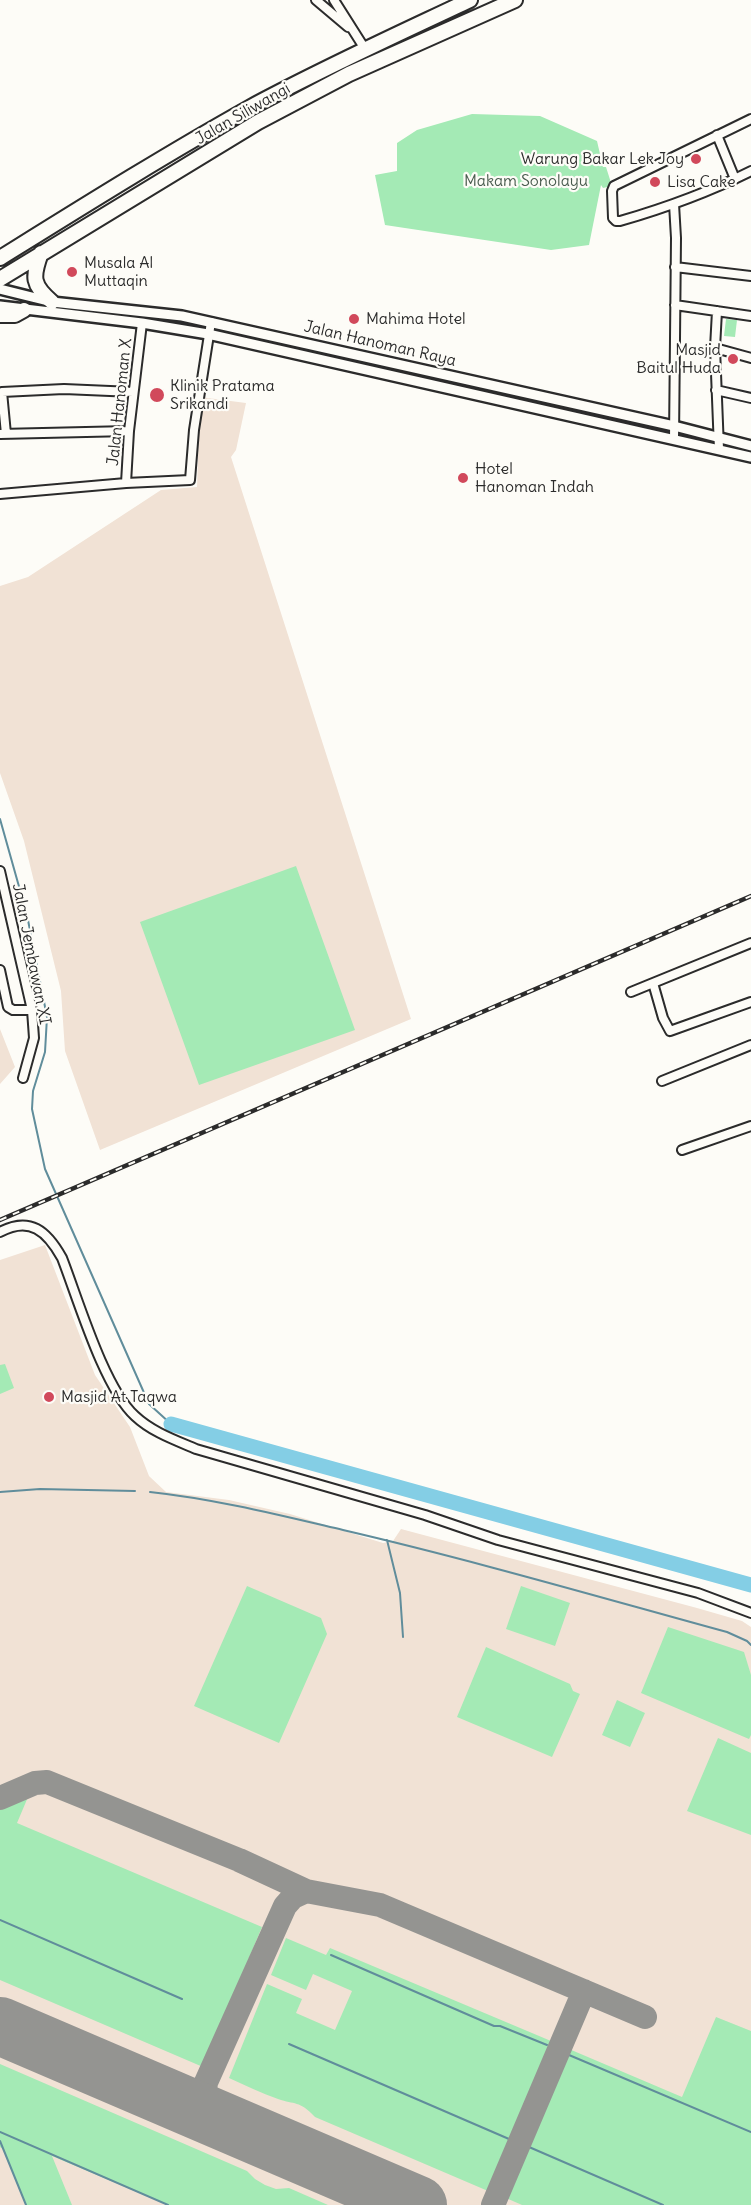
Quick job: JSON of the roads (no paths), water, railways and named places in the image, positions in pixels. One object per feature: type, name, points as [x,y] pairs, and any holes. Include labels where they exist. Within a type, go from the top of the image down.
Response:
[{"type":"highway","name":"Jalan Siliwangi","points":[[0,258],[250,108],[365,49],[470,0]]},
{"type":"highway","name":"Jalan Siliwangi","points":[[0,279],[258,122],[349,74],[515,0]]},
{"type":"highway","points":[[41,253],[34,270],[34,278],[40,292],[52,302]]},
{"type":"highway","points":[[0,315],[15,315],[24,310]]},
{"type":"street","points":[[316,0],[354,32]]},
{"type":"street","points":[[334,0],[365,49]]},
{"type":"street","points":[[751,119],[614,186],[612,191],[613,218],[616,221],[674,204],[751,171]]},
{"type":"street","points":[[717,135],[735,179]]},
{"type":"street","points":[[674,204],[676,238],[675,439]]},
{"type":"street","points":[[675,267],[751,276]]},
{"type":"street","name":"Jalan Hanoman Raya","points":[[0,289],[52,302],[182,316],[211,322],[674,426],[751,446]]},
{"type":"street","points":[[675,305],[751,316]]},
{"type":"street","name":"Jalan Hanoman Raya","points":[[0,306],[142,323],[208,334],[751,457]]},
{"type":"street","points":[[717,311],[715,348],[719,449]]},
{"type":"street","points":[[0,494],[190,480],[194,430],[211,322]]},
{"type":"street","name":"Jalan Hanoman X","points":[[126,483],[129,430],[142,323]]},
{"type":"street","points":[[715,348],[751,358]]},
{"type":"street","points":[[129,430],[3,434],[2,392],[64,388],[133,392]]},
{"type":"street","points":[[716,390],[751,398]]},
{"type":"street","name":"Jalan Jembawan XI","points":[[0,871],[32,1010],[34,1038],[24,1078]]},
{"type":"street","points":[[631,992],[751,943]]},
{"type":"street","points":[[0,970],[8,1007],[13,1011],[32,1010]]},
{"type":"street","points":[[653,983],[663,1018],[670,1031],[751,1002]]},
{"type":"street","points":[[662,1081],[751,1045]]},
{"type":"street","points":[[682,1150],[751,1126]]},
{"type":"street","points":[[0,1232],[11,1226],[22,1224],[33,1226],[55,1246],[62,1258],[102,1362],[125,1405],[142,1422],[167,1437],[196,1449],[425,1515],[498,1540],[698,1593],[751,1613]]},
{"type":"waterway","points":[[0,819],[27,915],[47,1017],[45,1052],[33,1091],[32,1109],[45,1169],[149,1404],[171,1424]]},
{"type":"waterway","points":[[171,1424],[751,1585]]},
{"type":"waterway","points":[[0,1492],[40,1489],[135,1491]]},
{"type":"waterway","points":[[150,1492],[247,1508],[439,1554],[727,1632],[751,1645]]},
{"type":"waterway","points":[[387,1540],[400,1593],[403,1637]]},
{"type":"waterway","points":[[0,1920],[182,1999]]},
{"type":"waterway","points":[[331,1955],[494,2026],[500,2026],[547,2045]]},
{"type":"waterway","points":[[289,2044],[509,2139]]},
{"type":"waterway","points":[[569,2055],[751,2132]]},
{"type":"waterway","points":[[0,2132],[168,2205]]},
{"type":"waterway","points":[[0,2141],[26,2205]]},
{"type":"waterway","points":[[529,2147],[663,2205]]},
{"type":"railway","points":[[0,1220],[751,896]]},
{"type":"place","name":"Warung Bakar Lek Joy","points":[[696,159]]},
{"type":"place","name":"Lisa Cake","points":[[655,182]]},
{"type":"place","name":"Musala Al Muttaqin","points":[[72,272]]},
{"type":"place","name":"Mahima Hotel","points":[[354,319]]},
{"type":"place","name":"Masjid Baitul Huda","points":[[733,359]]},
{"type":"place","name":"Klinik Pratama Srikandi","points":[[157,395]]},
{"type":"place","name":"Hotel Hanoman Indah","points":[[463,478]]},
{"type":"place","name":"Masjid At Taqwa","points":[[49,1397]]},
{"type":"park label","name":"Makam Sonolayu","points":[[526,181]]}]
